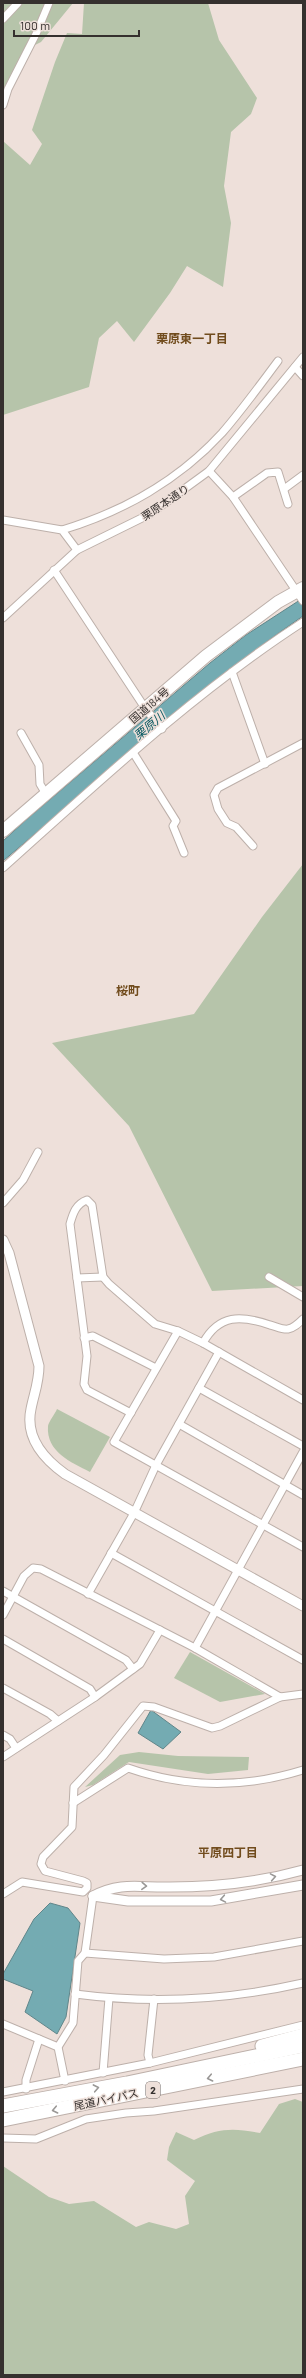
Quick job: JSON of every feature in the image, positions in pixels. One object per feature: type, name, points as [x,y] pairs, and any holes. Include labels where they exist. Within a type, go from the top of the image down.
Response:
[{"type":"highway","name":"国道184号","points":[[3,831],[147,711],[212,652],[278,602],[301,595]]},
{"type":"highway","points":[[127,2083],[303,2035]]},
{"type":"highway","name":"尾道バイパス","points":[[3,2106],[127,2083],[303,2046]]},
{"type":"highway","name":"尾道バイパス","points":[[3,2120],[303,2059]]},
{"type":"highway","points":[[232,2073],[303,2065]]},
{"type":"street","points":[[3,20],[18,3]]},
{"type":"street","points":[[3,105],[8,89],[36,34],[49,3]]},
{"type":"street","name":"栗原本通り","points":[[3,618],[76,550],[150,514],[209,471],[303,357]]},
{"type":"street","points":[[3,520],[62,530],[117,511],[153,490],[196,459],[222,433],[278,361]]},
{"type":"street","points":[[295,367],[303,376]]},
{"type":"street","points":[[209,471],[233,497],[301,595]]},
{"type":"street","points":[[233,497],[267,473],[278,472],[288,504]]},
{"type":"street","points":[[284,489],[303,475]]},
{"type":"street","points":[[62,530],[76,550]]},
{"type":"street","points":[[54,570],[147,711],[161,728]]},
{"type":"street","points":[[3,868],[134,754],[161,728],[259,651],[303,622]]},
{"type":"street","points":[[232,672],[265,764]]},
{"type":"street","points":[[21,733],[39,766],[40,784],[46,794]]},
{"type":"street","points":[[252,846],[236,827],[228,823],[218,810],[214,795],[218,788],[303,743]]},
{"type":"street","points":[[134,754],[176,821],[173,826],[184,853]]},
{"type":"street","points":[[3,1203],[23,1180],[38,1152]]},
{"type":"street","points":[[130,1413],[87,1390],[84,1384],[87,1356],[70,1224],[73,1214],[81,1202],[87,1200],[92,1205],[103,1278],[155,1324],[178,1331],[203,1343],[303,1400]]},
{"type":"street","points":[[3,1240],[9,1253],[39,1366],[39,1380],[31,1410],[30,1423],[40,1452],[51,1465],[134,1513],[303,1606]]},
{"type":"street","points":[[269,1277],[303,1297]]},
{"type":"street","points":[[77,1278],[103,1278]]},
{"type":"street","points":[[203,1343],[210,1330],[220,1323],[240,1318],[286,1330],[295,1326],[303,1319]]},
{"type":"street","points":[[178,1331],[114,1442],[303,1548]]},
{"type":"street","points":[[84,1338],[93,1336],[156,1368]]},
{"type":"street","points":[[88,1594],[134,1513],[156,1465],[219,1352]]},
{"type":"street","points":[[199,1388],[303,1446]]},
{"type":"street","points":[[179,1424],[303,1495]]},
{"type":"street","points":[[195,1648],[303,1452]]},
{"type":"street","points":[[111,1554],[303,1660]]},
{"type":"street","points":[[3,1615],[24,1576],[33,1568],[41,1569],[195,1648],[280,1697]]},
{"type":"street","points":[[3,1591],[126,1660],[133,1669]]},
{"type":"street","points":[[3,1757],[95,1697],[140,1664],[160,1630]]},
{"type":"street","points":[[3,1639],[90,1689],[95,1697]]},
{"type":"street","points":[[3,1688],[50,1714],[58,1721]]},
{"type":"street","points":[[3,1894],[22,1882],[83,1892],[87,1888],[87,1883],[83,1881],[45,1871],[41,1864],[43,1857],[72,1826],[74,1787],[104,1755],[143,1706],[154,1707],[212,1728],[240,1717],[270,1700],[303,1694]]},
{"type":"street","points":[[3,1735],[10,1739],[16,1748]]},
{"type":"street","points":[[73,1803],[128,1768],[177,1781],[200,1784],[262,1780],[303,1770]]},
{"type":"street","points":[[93,1896],[127,1885],[170,1887],[229,1884],[302,1872]]},
{"type":"street","points":[[127,1885],[128,1901]]},
{"type":"street","points":[[93,1896],[128,1901],[211,1901],[303,1885]]},
{"type":"street","points":[[65,2081],[58,2047],[73,2023],[78,1961],[85,1953],[93,1896]]},
{"type":"street","points":[[85,1953],[164,1959],[214,1957],[303,1941]]},
{"type":"street","points":[[75,1994],[109,1998],[219,1998],[269,1991],[303,1983]]},
{"type":"street","points":[[103,2073],[109,1998]]},
{"type":"street","points":[[150,2063],[148,2054],[154,1999]]},
{"type":"street","points":[[3,2025],[58,2047]]},
{"type":"street","points":[[3,2092],[26,2089],[150,2063],[303,2025]]},
{"type":"street","points":[[26,2089],[26,2080],[39,2039]]},
{"type":"street","points":[[3,2138],[36,2139],[86,2119],[126,2113],[154,2111],[303,2089]]},
{"type":"green space","points":[[3,3],[73,3],[41,42],[33,46],[3,90]]},
{"type":"green space","points":[[84,3],[208,3],[219,40],[257,98],[251,114],[231,132],[224,186],[231,223],[223,287],[187,266],[170,293],[134,342],[117,321],[99,338],[89,387],[3,415],[3,141],[30,165],[42,144],[32,130],[55,62],[67,33],[82,34]]},
{"type":"green space","points":[[303,864],[303,1286],[212,1291],[129,1126],[52,1043],[194,1014],[262,917]]},
{"type":"green space","points":[[57,1409],[110,1437],[90,1472],[61,1455],[51,1443],[48,1435],[48,1426]]},
{"type":"green space","points":[[190,1652],[265,1694],[220,1702],[174,1678]]},
{"type":"green space","points":[[139,1752],[178,1756],[249,1757],[248,1770],[208,1774],[129,1762],[93,1785],[85,1787],[120,1755]]},
{"type":"green space","points":[[295,2099],[303,2102],[303,2375],[3,2375],[3,2166],[49,2197],[69,2204],[94,2201],[136,2227],[149,2222],[176,2229],[189,2224],[185,2196],[195,2181],[167,2160],[169,2147],[176,2132],[194,2140],[211,2133],[226,2130],[242,2130],[260,2133],[279,2104]]},
{"type":"water","name":"栗原川","points":[[303,598],[303,616],[263,644],[187,704],[3,861],[3,841],[26,820],[210,663],[246,635]]},
{"type":"water","points":[[151,1710],[181,1732],[163,1749],[138,1733]]},
{"type":"water","points":[[50,1903],[68,1908],[80,1923],[66,2017],[57,2034],[25,2012],[33,1991],[3,1979],[3,1974],[34,1919]]},
{"type":"district","name":"栗原東一丁目","points":[[192,338]]},
{"type":"district","name":"桜町","points":[[128,990]]},
{"type":"district","name":"平原四丁目","points":[[228,1852]]}]
